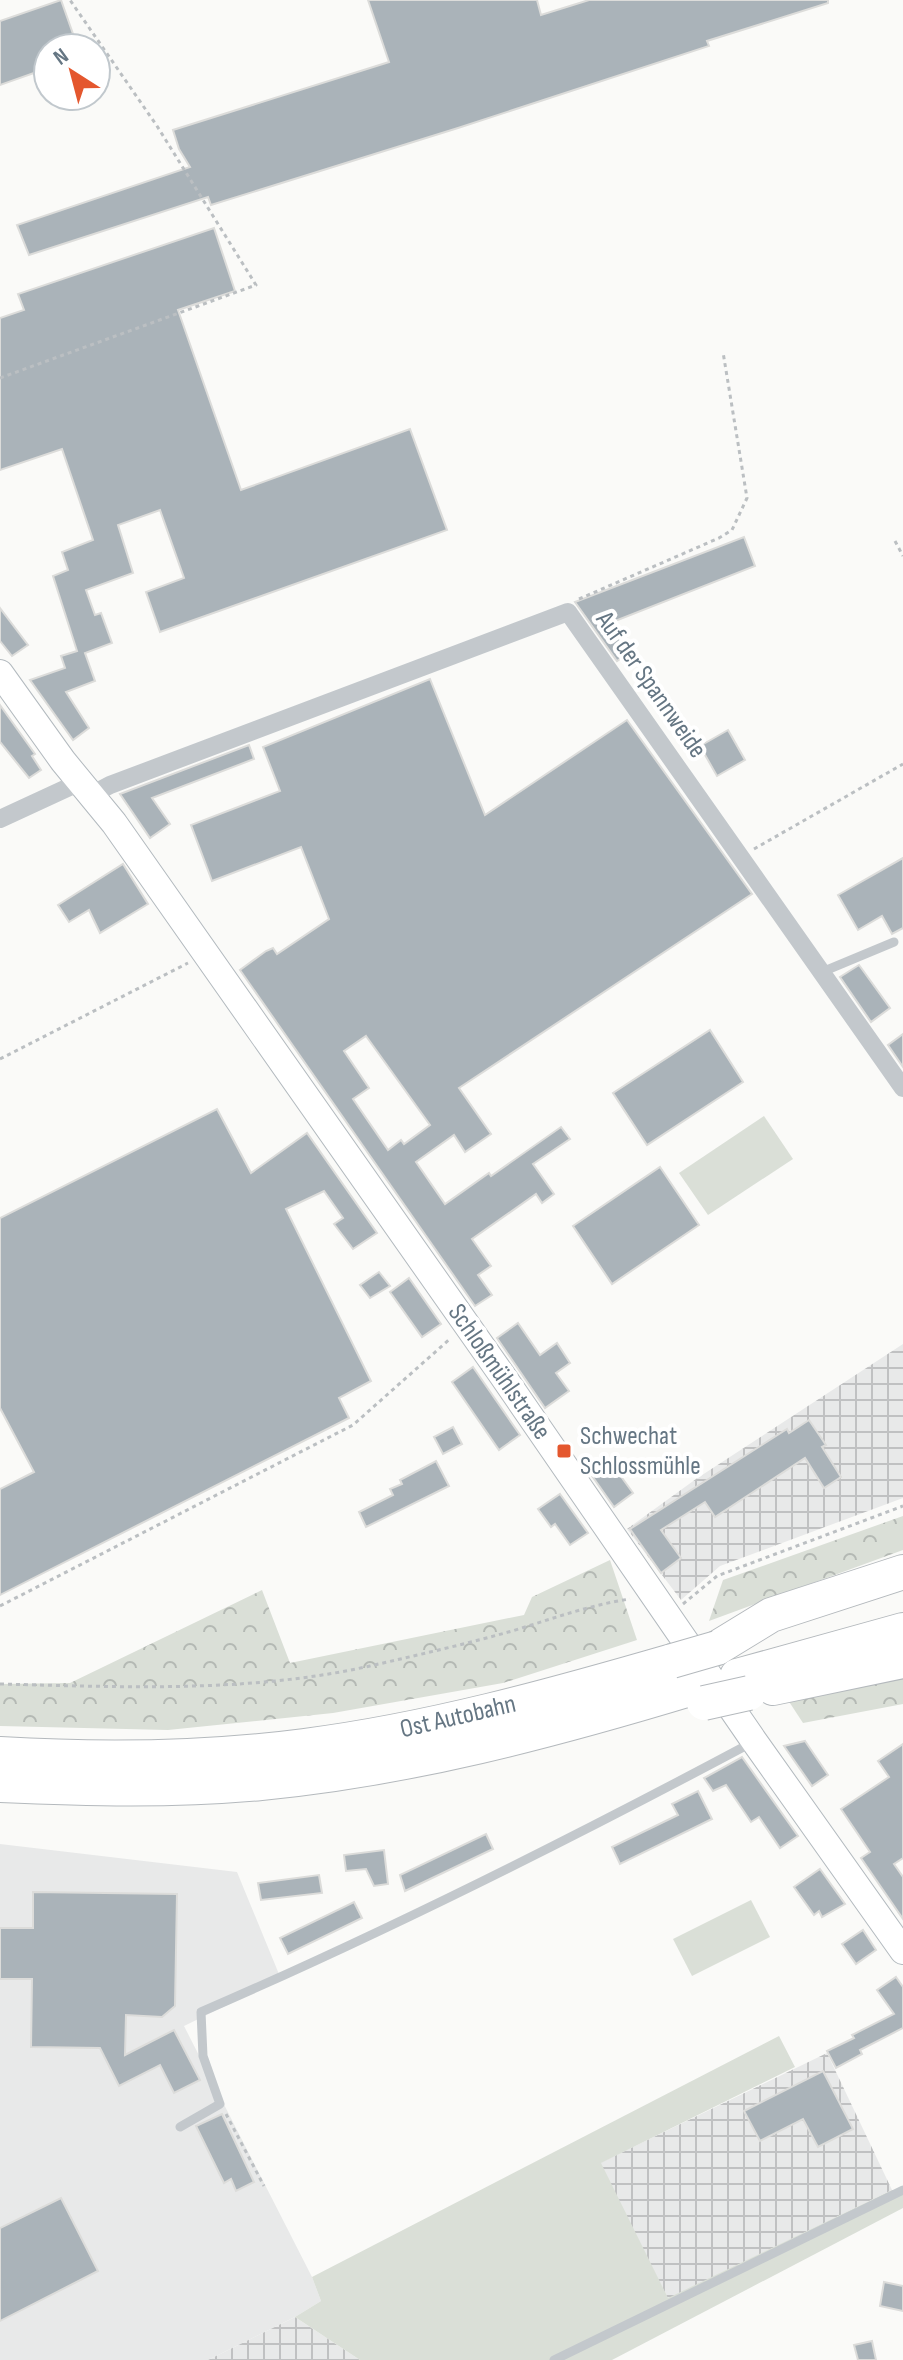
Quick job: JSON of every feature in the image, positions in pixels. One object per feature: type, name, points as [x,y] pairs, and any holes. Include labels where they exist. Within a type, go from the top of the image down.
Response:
[{"type":"highway","points":[[717,1648],[771,1615],[903,1572]]},
{"type":"highway","name":"Ost Autobahn","points":[[0,1754],[143,1758],[304,1746],[427,1725],[672,1661],[903,1595]]},
{"type":"highway","name":"Ost Autobahn","points":[[0,1785],[162,1789],[318,1776],[473,1748],[621,1710],[743,1685],[903,1630]]},
{"type":"highway","points":[[743,1685],[903,1661]]},
{"type":"street","name":"Auf der Spannweide","points":[[0,819],[86,788],[110,785],[568,612],[903,1088]]},
{"type":"street","name":"Schloßmühlstraße","points":[[0,673],[206,954],[903,1951]]},
{"type":"lane","points":[[822,972],[894,942]]},
{"type":"lane","points":[[180,2127],[220,2104],[203,2056],[201,2012],[382,1929],[754,1741]]},
{"type":"lane","points":[[554,2360],[903,2190]]},
{"type":"path","points":[[0,378],[256,285],[157,126],[70,0]]},
{"type":"path","points":[[568,612],[566,604],[732,530],[747,498],[723,352]]},
{"type":"path","points":[[895,541],[903,556]]},
{"type":"path","points":[[740,857],[903,764]]},
{"type":"path","points":[[0,1059],[206,954]]},
{"type":"path","points":[[0,1606],[353,1425],[466,1325]]},
{"type":"path","points":[[669,1617],[717,1576],[903,1506]]},
{"type":"path","points":[[0,1684],[135,1688],[269,1682],[368,1666],[510,1631],[599,1603],[653,1593]]},
{"type":"path","points":[[220,2104],[264,2186]]},
{"type":"shaded area","points":[[903,1344],[903,1498],[720,1566],[681,1600],[627,1529],[696,1479]]},
{"type":"shaded area","points":[[0,1844],[237,1872],[281,1979],[184,2026],[312,2277],[321,2301],[208,2360],[0,2360]]},
{"type":"shaded area","points":[[827,2053],[892,2190],[668,2299],[600,2163]]},
{"type":"shaded area","points":[[295,2317],[360,2360],[208,2360]]},
{"type":"green space","points":[[764,1116],[793,1159],[708,1215],[679,1173]]},
{"type":"green space","points":[[903,1516],[903,1550],[709,1621],[723,1580]]},
{"type":"green space","points":[[610,1560],[637,1640],[503,1683],[333,1713],[168,1730],[0,1726],[0,1684],[70,1683],[262,1590],[290,1663],[524,1615],[532,1597]]},
{"type":"green space","points":[[903,1672],[903,1704],[803,1723],[786,1697]]},
{"type":"green space","points":[[751,1900],[770,1937],[692,1976],[673,1939]]},
{"type":"green space","points":[[779,2036],[795,2067],[601,2163],[668,2298],[892,2190],[903,2191],[903,2208],[612,2360],[360,2360],[295,2317],[321,2301],[312,2277]]},
{"type":"building","points":[[61,0],[72,32],[32,32],[32,74],[0,85],[0,21]]},
{"type":"building","points":[[368,0],[537,0],[541,15],[589,0],[828,0],[828,3],[707,41],[709,46],[458,128],[211,205],[208,197],[29,255],[17,225],[190,167],[179,149],[173,130],[389,62]]},
{"type":"building","points":[[214,228],[235,291],[178,310],[241,490],[410,429],[447,530],[160,632],[146,592],[184,578],[160,510],[118,525],[133,573],[86,590],[95,615],[101,613],[112,643],[85,653],[95,681],[66,692],[89,728],[73,740],[30,680],[65,668],[61,656],[77,651],[53,576],[68,570],[62,552],[93,540],[62,449],[0,470],[0,318],[24,310],[18,294]]},
{"type":"building","points":[[744,537],[755,566],[615,621],[634,649],[617,661],[575,602]]},
{"type":"building","points":[[0,608],[28,645],[12,656],[0,641]]},
{"type":"building","points":[[430,679],[485,815],[627,720],[752,894],[459,1088],[491,1134],[465,1152],[454,1135],[416,1162],[445,1204],[561,1127],[570,1139],[533,1164],[554,1194],[542,1203],[536,1194],[472,1239],[491,1266],[478,1275],[492,1295],[475,1306],[240,970],[266,951],[273,948],[277,954],[329,919],[301,847],[212,881],[191,825],[280,791],[263,747]],"holes":[[[366,1036],[430,1125],[404,1144],[401,1140],[388,1150],[353,1099],[369,1088],[344,1051]]]},
{"type":"building","points":[[0,705],[35,754],[32,756],[41,770],[29,778],[0,742]]},
{"type":"building","points":[[728,730],[745,760],[717,776],[700,746]]},
{"type":"building","points":[[249,745],[254,759],[152,798],[170,824],[150,838],[120,794]]},
{"type":"building","points":[[903,858],[903,928],[892,934],[882,916],[858,930],[838,895]]},
{"type":"building","points":[[123,864],[148,904],[100,933],[89,910],[69,922],[58,905]]},
{"type":"building","points":[[859,965],[890,1008],[871,1022],[840,977]]},
{"type":"building","points":[[710,1030],[743,1082],[647,1145],[613,1093]]},
{"type":"building","points":[[903,1034],[903,1067],[888,1045]]},
{"type":"building","points":[[217,1109],[251,1173],[307,1133],[377,1233],[353,1249],[334,1224],[343,1218],[324,1191],[286,1209],[371,1381],[339,1398],[349,1418],[0,1595],[0,1489],[34,1472],[0,1408],[0,1218]]},
{"type":"building","points":[[660,1167],[699,1225],[612,1284],[573,1226]]},
{"type":"building","points":[[379,1272],[390,1286],[370,1298],[360,1285]]},
{"type":"building","points":[[409,1278],[441,1324],[422,1337],[390,1292]]},
{"type":"building","points":[[518,1323],[540,1355],[557,1343],[570,1363],[556,1373],[569,1391],[545,1408],[497,1338]]},
{"type":"building","points":[[473,1367],[520,1435],[499,1450],[452,1382]]},
{"type":"building","points":[[809,1420],[826,1445],[822,1447],[841,1477],[824,1488],[805,1458],[715,1517],[705,1502],[661,1530],[681,1558],[661,1573],[630,1529],[787,1429],[789,1433]]},
{"type":"building","points":[[453,1427],[462,1444],[443,1454],[434,1437]]},
{"type":"building","points":[[609,1460],[633,1493],[614,1507],[590,1473]]},
{"type":"building","points":[[436,1461],[449,1486],[366,1527],[359,1512],[393,1495],[390,1489],[402,1484],[400,1480]]},
{"type":"building","points":[[560,1494],[588,1533],[570,1545],[555,1524],[551,1527],[538,1509]]},
{"type":"building","points":[[805,1741],[828,1775],[812,1786],[784,1746]]},
{"type":"building","points":[[903,1744],[903,1858],[894,1864],[903,1877],[903,1919],[861,1858],[870,1852],[841,1809],[889,1777],[878,1761]]},
{"type":"building","points":[[742,1757],[798,1836],[780,1848],[759,1817],[751,1822],[726,1785],[713,1791],[704,1778]]},
{"type":"building","points":[[698,1791],[712,1819],[620,1864],[612,1847],[678,1815],[672,1804]]},
{"type":"building","points":[[486,1834],[493,1849],[405,1891],[400,1875]]},
{"type":"building","points":[[384,1850],[388,1884],[374,1886],[366,1869],[346,1871],[344,1855]]},
{"type":"building","points":[[820,1869],[845,1904],[822,1917],[819,1911],[814,1915],[794,1887]]},
{"type":"building","points":[[319,1875],[322,1893],[261,1900],[258,1883]]},
{"type":"building","points":[[33,1892],[177,1894],[175,2006],[162,2017],[126,2015],[125,2055],[174,2030],[200,2080],[174,2093],[160,2065],[119,2086],[100,2048],[31,2047],[32,1979],[0,1979],[0,1928],[33,1928]]},
{"type":"building","points":[[354,1902],[362,1918],[288,1954],[280,1938]]},
{"type":"building","points":[[863,1930],[876,1950],[856,1964],[842,1944]]},
{"type":"building","points":[[896,1977],[903,1987],[903,2028],[860,2050],[862,2054],[836,2068],[827,2051],[894,2014],[877,1990]]},
{"type":"building","points":[[823,2071],[853,2129],[818,2147],[803,2119],[760,2141],[744,2111]]},
{"type":"building","points":[[222,2114],[254,2182],[236,2191],[231,2179],[224,2183],[196,2126]]},
{"type":"building","points":[[61,2198],[98,2271],[0,2321],[0,2228]]},
{"type":"building","points":[[884,2282],[903,2286],[903,2311],[880,2306]]},
{"type":"building","points":[[872,2341],[876,2360],[858,2360],[854,2345]]},
{"type":"place","name":"Schwechat Schlossmühle","points":[[564,1451]]}]
